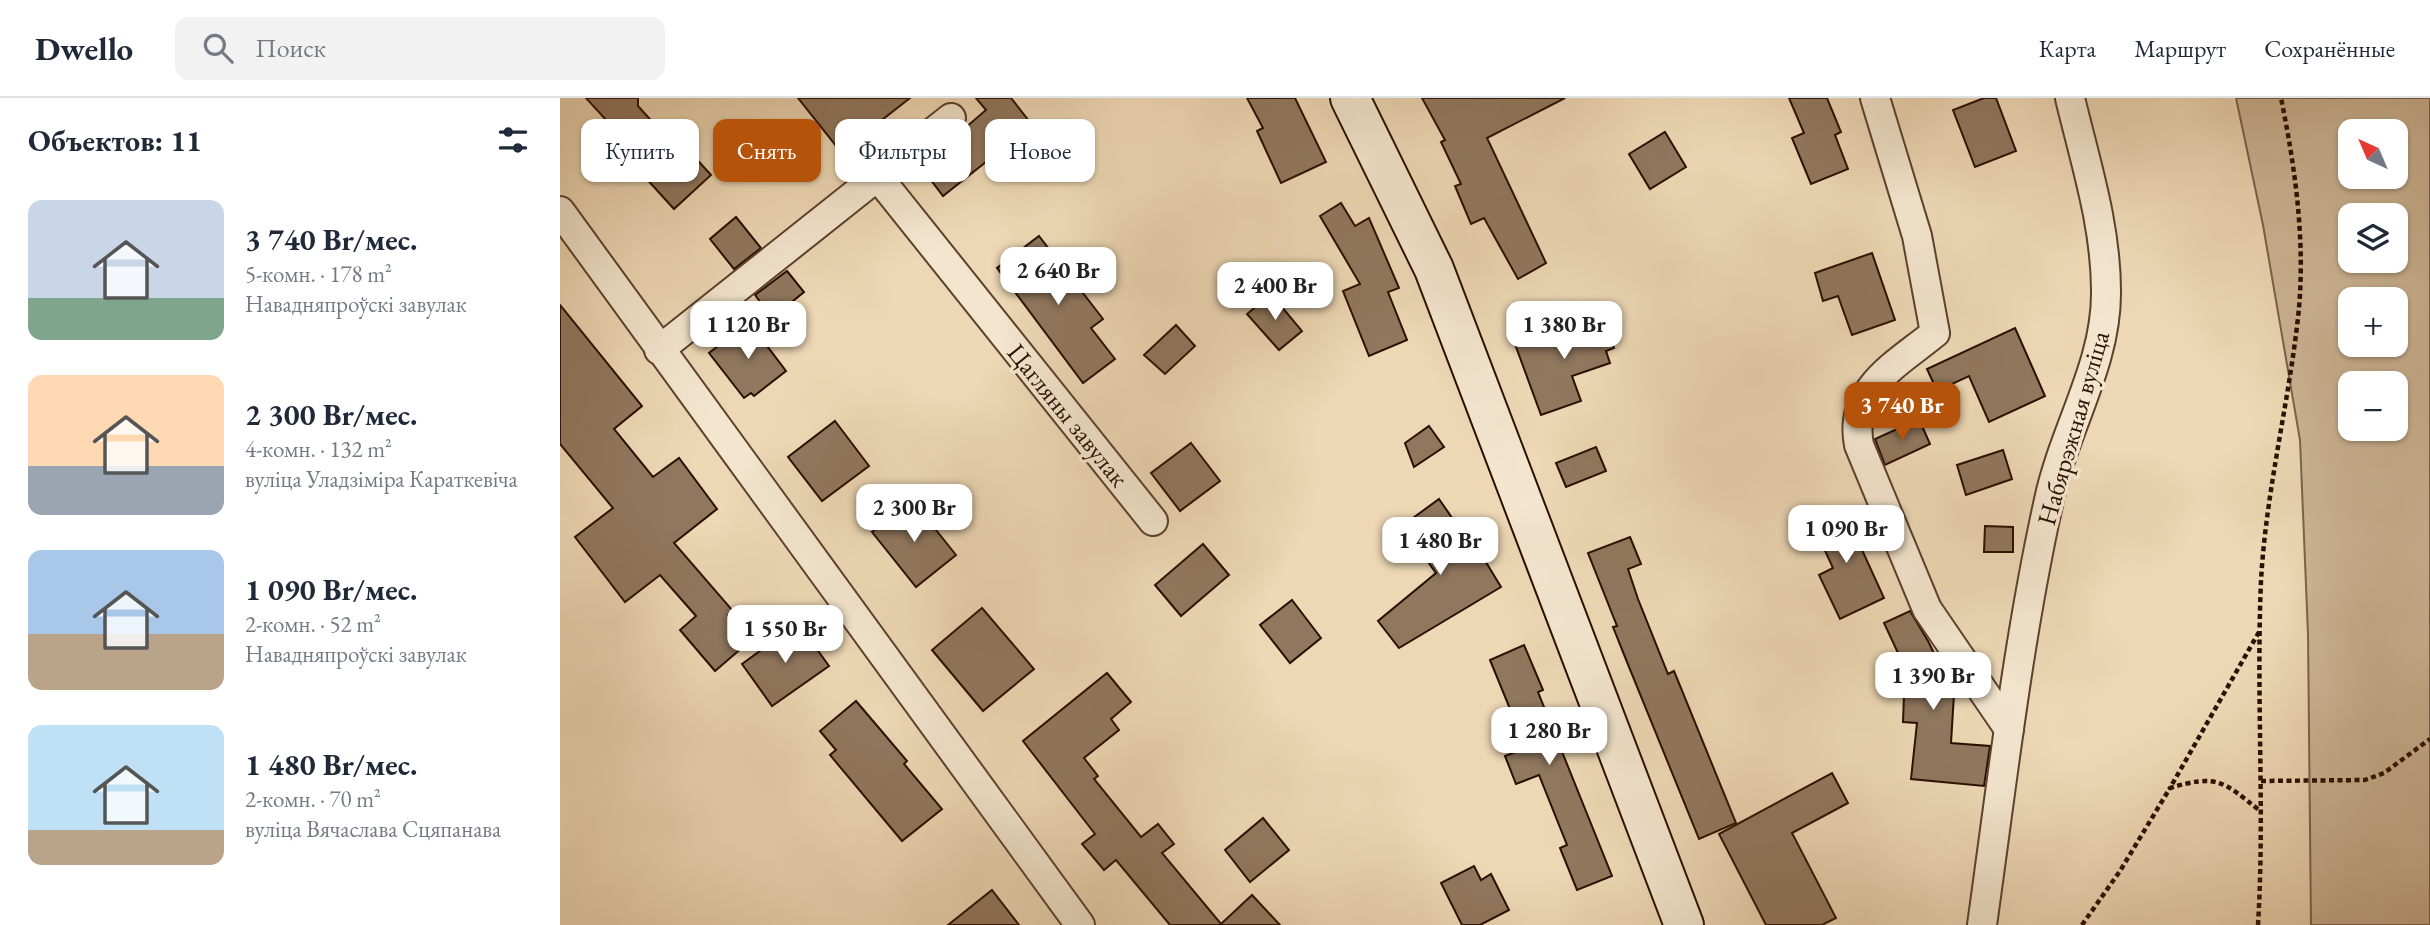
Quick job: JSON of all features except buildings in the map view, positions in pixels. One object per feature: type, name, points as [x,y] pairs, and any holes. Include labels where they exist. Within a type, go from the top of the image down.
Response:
[{"type":"main road","points":[[1350,98],[1434,269],[1684,925]]},
{"type":"street","points":[[1875,98],[1917,236],[1935,333],[1891,369],[1865,395],[1856,418],[1858,445],[1927,609],[2009,729]]},
{"type":"street","name":"Набярэжная вуліца","points":[[1982,925],[2009,729],[2049,498],[2103,336],[2106,292],[2103,239],[2070,98]]},
{"type":"street","points":[[659,350],[872,182]]},
{"type":"street","name":"Цагляны завулак","points":[[882,182],[1153,521]]},
{"type":"street","points":[[560,211],[1080,925]]},
{"type":"path","points":[[2258,925],[2261,811],[2260,631],[2268,521],[2299,308],[2300,248],[2295,168],[2281,98]]},
{"type":"path","points":[[2082,925],[2120,871],[2260,631]]},
{"type":"path","points":[[2261,781],[2365,780],[2384,773],[2430,739]]},
{"type":"path","points":[[2169,788],[2201,778],[2216,781],[2234,790],[2261,811]]},
{"type":"shaded area","points":[[2236,98],[2430,98],[2430,925],[2311,925],[2308,634],[2300,440],[2263,225]]}]
